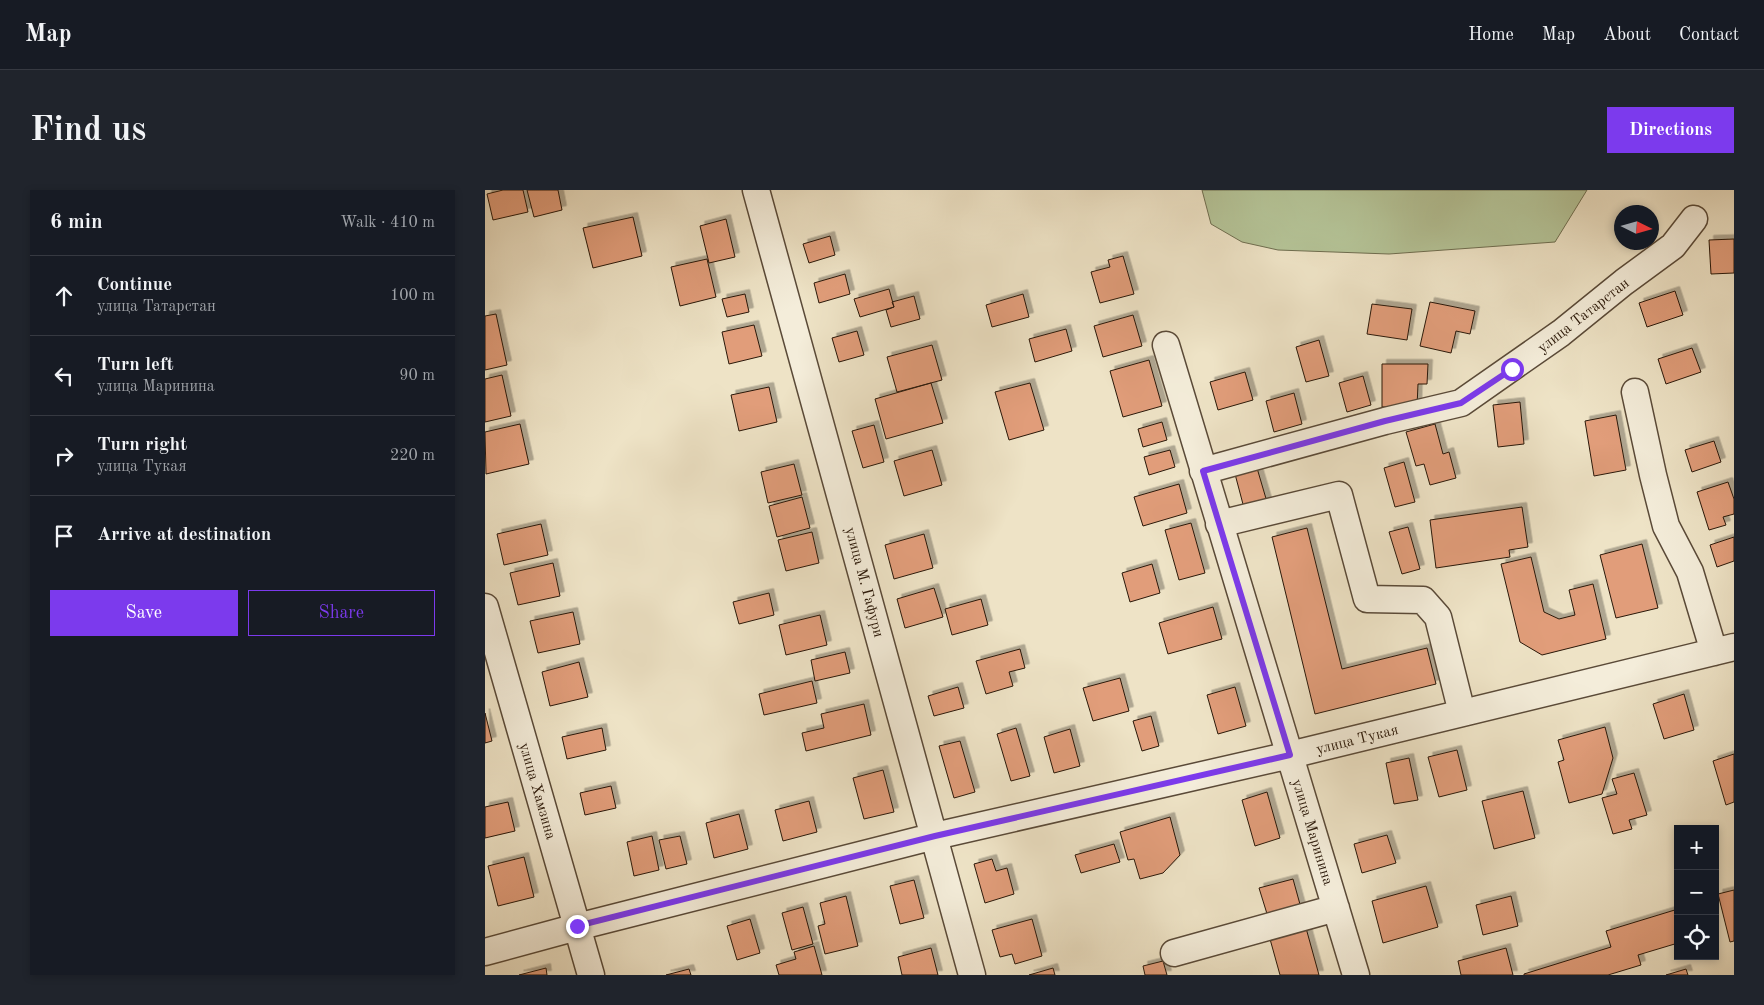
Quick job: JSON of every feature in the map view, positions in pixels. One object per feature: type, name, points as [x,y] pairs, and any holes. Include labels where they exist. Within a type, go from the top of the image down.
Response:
[{"type":"street","name":"улица М. Гафури","points":[[756,190],[972,975]]},
{"type":"street","name":"улица Татарстан","points":[[1203,471],[1385,421],[1461,403],[1561,333],[1624,282],[1673,246],[1694,219]]},
{"type":"street","name":"улица Маринина","points":[[1166,345],[1356,975]]},
{"type":"street","points":[[1635,392],[1666,526],[1690,572],[1724,650]]},
{"type":"street","points":[[1219,524],[1339,495],[1367,599],[1423,600],[1439,617],[1462,713]]},
{"type":"street","name":"улица Хамзина","points":[[485,607],[591,975]]},
{"type":"street","name":"улица Тукая","points":[[485,952],[577,926],[935,836],[1290,755],[1724,650]]},
{"type":"street","points":[[1174,953],[1336,908]]},
{"type":"green space","points":[[1202,190],[1587,190],[1555,242],[1389,254],[1278,250],[1242,242],[1211,224]]},
{"type":"building","points":[[503,190],[523,190],[528,212],[493,220],[487,194]]},
{"type":"building","points":[[527,190],[558,190],[562,210],[534,217]]},
{"type":"building","points":[[633,217],[642,256],[593,268],[583,228]]},
{"type":"building","points":[[726,219],[735,257],[709,263],[700,226]]},
{"type":"building","points":[[830,236],[835,255],[809,263],[803,244]]},
{"type":"building","points":[[1734,239],[1734,273],[1711,274],[1709,240]]},
{"type":"building","points":[[1123,256],[1134,294],[1100,303],[1091,272],[1110,267],[1108,260]]},
{"type":"building","points":[[707,259],[716,297],[680,306],[671,267]]},
{"type":"building","points":[[845,274],[850,294],[819,303],[814,283]]},
{"type":"building","points":[[889,289],[894,307],[860,317],[854,299]]},
{"type":"building","points":[[1675,291],[1683,315],[1647,327],[1639,303]]},
{"type":"building","points":[[745,294],[749,312],[727,317],[722,299]]},
{"type":"building","points":[[1023,294],[1029,317],[992,327],[986,305]]},
{"type":"building","points":[[914,296],[920,319],[891,327],[886,310],[894,307],[892,302]]},
{"type":"building","points":[[1430,302],[1475,311],[1470,334],[1456,331],[1451,353],[1420,346]]},
{"type":"building","points":[[1372,304],[1412,309],[1407,340],[1367,334]]},
{"type":"building","points":[[496,314],[507,365],[485,370],[485,316]]},
{"type":"building","points":[[1133,315],[1142,346],[1103,357],[1094,326]]},
{"type":"building","points":[[754,325],[762,356],[729,364],[722,332]]},
{"type":"building","points":[[1066,329],[1072,351],[1035,362],[1029,339]]},
{"type":"building","points":[[857,331],[864,355],[839,362],[832,338]]},
{"type":"building","points":[[1319,340],[1329,376],[1306,382],[1296,347]]},
{"type":"building","points":[[932,345],[942,380],[897,392],[887,357]]},
{"type":"building","points":[[1692,348],[1701,372],[1666,384],[1658,359]]},
{"type":"building","points":[[1149,360],[1162,406],[1123,417],[1110,371]]},
{"type":"building","points":[[1382,364],[1428,364],[1427,384],[1418,384],[1417,407],[1382,407]]},
{"type":"building","points":[[1245,372],[1253,400],[1218,410],[1210,382]]},
{"type":"building","points":[[502,375],[511,416],[485,422],[485,379]]},
{"type":"building","points":[[1363,376],[1371,405],[1347,412],[1339,383]]},
{"type":"building","points":[[931,383],[943,423],[886,439],[875,399]]},
{"type":"building","points":[[1030,383],[1044,430],[1009,440],[995,392]]},
{"type":"building","points":[[769,387],[777,422],[739,431],[731,395]]},
{"type":"building","points":[[1294,393],[1302,424],[1274,432],[1266,401]]},
{"type":"building","points":[[1520,402],[1524,444],[1498,447],[1493,405]]},
{"type":"building","points":[[1616,415],[1626,470],[1594,476],[1585,421]]},
{"type":"building","points":[[1162,422],[1167,440],[1143,447],[1138,429]]},
{"type":"building","points":[[520,424],[529,464],[486,474],[485,432]]},
{"type":"building","points":[[1435,424],[1443,454],[1449,452],[1456,478],[1430,485],[1424,464],[1416,466],[1406,432]]},
{"type":"building","points":[[874,425],[884,462],[863,468],[852,431]]},
{"type":"building","points":[[1714,441],[1721,462],[1692,472],[1685,450]]},
{"type":"building","points":[[932,450],[942,485],[904,496],[894,461]]},
{"type":"building","points":[[1170,450],[1175,467],[1149,475],[1144,457]]},
{"type":"building","points":[[1404,462],[1415,502],[1395,507],[1384,468]]},
{"type":"building","points":[[794,464],[802,495],[768,503],[761,472]]},
{"type":"building","points":[[1257,468],[1267,502],[1244,508],[1235,474]]},
{"type":"building","points":[[1728,482],[1734,499],[1734,514],[1723,517],[1726,525],[1709,530],[1697,492]]},
{"type":"building","points":[[1179,484],[1187,513],[1143,526],[1134,497]]},
{"type":"building","points":[[802,497],[810,528],[777,537],[769,506]]},
{"type":"building","points":[[1522,507],[1528,547],[1509,550],[1510,557],[1436,568],[1430,520]]},
{"type":"building","points":[[1191,523],[1205,573],[1179,580],[1165,530]]},
{"type":"building","points":[[541,524],[548,555],[504,565],[497,534]]},
{"type":"building","points":[[1408,527],[1420,569],[1402,574],[1389,532]]},
{"type":"building","points":[[1307,528],[1342,669],[1427,648],[1436,684],[1315,714],[1272,537]]},
{"type":"building","points":[[812,532],[819,563],[786,571],[778,540]]},
{"type":"building","points":[[924,534],[933,568],[894,579],[885,545]]},
{"type":"building","points":[[1734,537],[1734,561],[1717,567],[1710,545]]},
{"type":"building","points":[[1642,544],[1658,608],[1616,618],[1600,555]]},
{"type":"building","points":[[1531,557],[1544,612],[1559,619],[1575,615],[1569,590],[1593,584],[1606,639],[1542,655],[1520,642],[1501,564]]},
{"type":"building","points":[[553,563],[560,596],[518,605],[510,573]]},
{"type":"building","points":[[1152,564],[1160,593],[1130,602],[1122,573]]},
{"type":"building","points":[[934,588],[943,617],[905,628],[897,599]]},
{"type":"building","points":[[769,593],[774,615],[739,624],[733,602]]},
{"type":"building","points":[[981,599],[988,625],[952,635],[945,609]]},
{"type":"building","points":[[1213,607],[1222,639],[1168,654],[1159,623]]},
{"type":"building","points":[[573,612],[580,644],[538,653],[530,621]]},
{"type":"building","points":[[820,615],[827,645],[786,655],[779,625]]},
{"type":"building","points":[[1020,649],[1025,668],[1009,672],[1013,686],[986,694],[976,661]]},
{"type":"building","points":[[845,652],[850,673],[815,681],[811,660]]},
{"type":"building","points":[[579,662],[588,697],[550,706],[542,672]]},
{"type":"building","points":[[1120,678],[1129,711],[1093,721],[1083,688]]},
{"type":"building","points":[[812,681],[817,703],[764,715],[759,694]]},
{"type":"building","points":[[958,687],[964,708],[934,716],[928,696]]},
{"type":"building","points":[[1235,687],[1246,726],[1218,734],[1207,695]]},
{"type":"building","points":[[1684,694],[1694,730],[1664,739],[1653,704]]},
{"type":"building","points":[[864,704],[871,735],[806,751],[802,733],[824,728],[821,714]]},
{"type":"building","points":[[485,713],[492,741],[485,743]]},
{"type":"building","points":[[1151,716],[1159,746],[1142,751],[1133,721]]},
{"type":"building","points":[[1605,727],[1613,758],[1602,794],[1569,803],[1558,762],[1564,760],[1558,740]]},
{"type":"building","points":[[602,728],[606,750],[567,759],[562,737]]},
{"type":"building","points":[[1016,728],[1030,776],[1011,781],[997,734]]},
{"type":"building","points":[[1070,729],[1080,766],[1054,773],[1044,737]]},
{"type":"building","points":[[960,741],[975,792],[954,798],[939,746]]},
{"type":"building","points":[[1457,750],[1467,790],[1439,797],[1428,757]]},
{"type":"building","points":[[1734,754],[1734,802],[1726,805],[1713,761]]},
{"type":"building","points":[[1409,758],[1418,800],[1394,804],[1386,763]]},
{"type":"building","points":[[883,770],[894,812],[864,819],[853,778]]},
{"type":"building","points":[[1634,773],[1647,815],[1629,820],[1632,829],[1613,834],[1602,798],[1617,794],[1612,779]]},
{"type":"building","points":[[611,786],[616,808],[585,815],[580,793]]},
{"type":"building","points":[[1523,791],[1535,838],[1494,849],[1482,801]]},
{"type":"building","points":[[1267,792],[1280,838],[1255,846],[1242,800]]},
{"type":"building","points":[[809,801],[817,832],[783,841],[775,810]]},
{"type":"building","points":[[508,802],[515,831],[485,838],[485,807]]},
{"type":"building","points":[[739,814],[748,849],[714,858],[706,823]]},
{"type":"building","points":[[1170,817],[1180,855],[1163,873],[1140,879],[1134,859],[1128,860],[1120,832]]},
{"type":"building","points":[[1387,835],[1396,863],[1362,873],[1354,844]]},
{"type":"building","points":[[652,836],[659,870],[634,876],[627,842]]},
{"type":"building","points":[[680,836],[687,864],[666,869],[659,840]]},
{"type":"building","points":[[1114,844],[1120,862],[1081,873],[1075,855]]},
{"type":"building","points":[[524,857],[534,897],[498,906],[488,866]]},
{"type":"building","points":[[992,859],[996,871],[1007,868],[1014,894],[985,903],[974,864]]},
{"type":"building","points":[[1293,879],[1301,908],[1268,917],[1259,888]]},
{"type":"building","points":[[914,880],[924,918],[900,924],[890,886]]},
{"type":"building","points":[[1426,886],[1438,927],[1383,943],[1372,901]]},
{"type":"building","points":[[1734,890],[1734,941],[1730,942],[1719,894]]},
{"type":"building","points":[[846,896],[858,946],[825,954],[818,926],[825,924],[820,903]]},
{"type":"building","points":[[1511,896],[1518,926],[1483,935],[1476,905]]},
{"type":"building","points":[[803,907],[813,944],[792,950],[782,913]]},
{"type":"building","points":[[1674,910],[1674,944],[1638,955],[1641,965],[1608,975],[1524,975],[1611,947],[1606,931]]},
{"type":"building","points":[[750,919],[760,953],[737,960],[727,926]]},
{"type":"building","points":[[1032,919],[1042,956],[1015,964],[1012,954],[1000,957],[992,930]]},
{"type":"building","points":[[1306,928],[1319,975],[1280,975],[1270,939]]},
{"type":"building","points":[[814,946],[822,975],[779,975],[776,965],[796,959],[794,952]]},
{"type":"building","points":[[931,948],[938,975],[902,975],[898,957]]},
{"type":"building","points":[[1506,948],[1513,975],[1461,975],[1458,961]]},
{"type":"building","points":[[1163,961],[1167,975],[1145,975],[1143,966]]},
{"type":"building","points":[[546,968],[547,975],[519,975]]},
{"type":"building","points":[[1053,968],[1055,975],[1029,975]]},
{"type":"building","points":[[689,969],[691,975],[666,975]]},
{"type":"building","points":[[1686,969],[1688,975],[1666,975]]},
{"type":"route","points":[[577,926],[935,836],[1290,755],[1203,471],[1385,421],[1461,403],[1512,369]]}]
